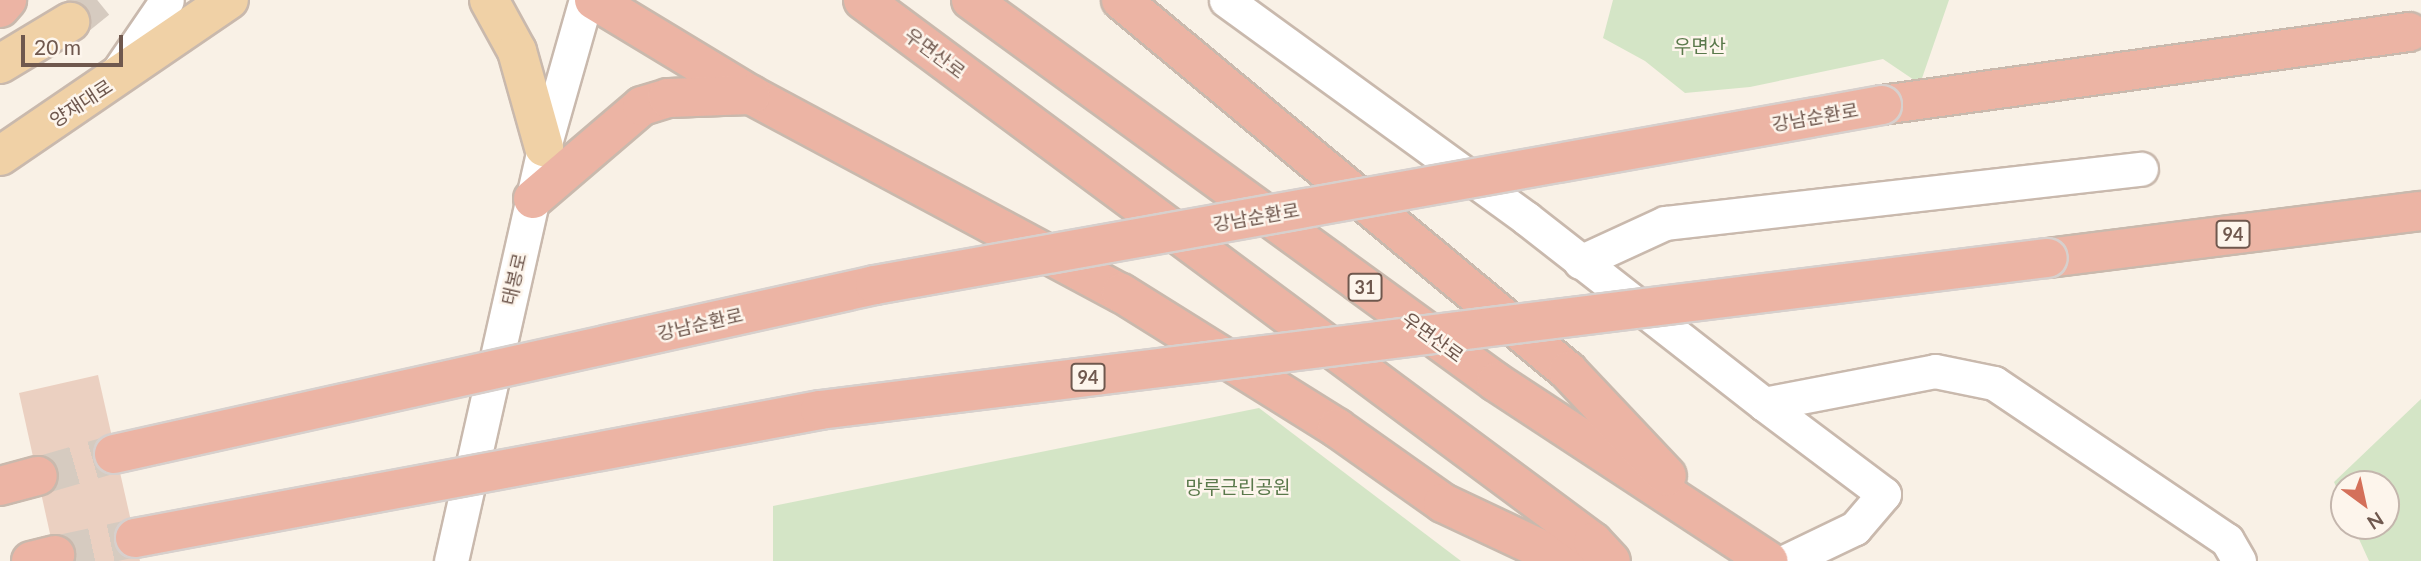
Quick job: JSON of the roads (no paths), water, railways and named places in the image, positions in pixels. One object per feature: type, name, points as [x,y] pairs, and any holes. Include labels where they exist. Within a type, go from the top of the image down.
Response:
[{"type":"highway","points":[[0,8],[7,0]]},
{"type":"highway","points":[[594,0],[751,95],[1121,293],[1336,428],[1443,503],[1566,561]]},
{"type":"highway","name":"우면산로","points":[[863,0],[1581,534],[1611,561]]},
{"type":"highway","name":"우면산로","points":[[971,0],[1496,382],[1769,561]]},
{"type":"highway","points":[[1121,0],[1568,371],[1712,524]]},
{"type":"highway","name":"강남순환로","points":[[114,454],[875,285],[1882,105],[2409,32]]},
{"type":"highway","points":[[533,198],[642,106],[668,98],[751,95]]},
{"type":"highway","name":"94","points":[[135,538],[820,410],[2419,211]]},
{"type":"highway","points":[[0,486],[38,476]]},
{"type":"main road","name":"양재대로","points":[[0,156],[110,84],[229,0]]},
{"type":"main road","points":[[489,0],[517,51],[544,147]]},
{"type":"main road","points":[[0,64],[70,22]]},
{"type":"street","points":[[110,84],[167,0]]},
{"type":"street","name":"태봉로","points":[[451,561],[544,147],[586,0]]},
{"type":"street","points":[[1226,0],[1580,262],[1884,494],[1855,528],[1786,561]]},
{"type":"street","points":[[1580,262],[1665,223],[2141,169]]},
{"type":"street","points":[[1764,404],[1935,371],[1994,383],[2227,540],[2239,561]]},
{"type":"tunnel","points":[[70,22],[97,0]]},
{"type":"tunnel","points":[[38,476],[114,454]]},
{"type":"tunnel","points":[[55,555],[135,538]]},
{"type":"park label","name":"우면산","points":[[1700,46]]},
{"type":"park label","name":"망루근린공원","points":[[1238,487]]}]
